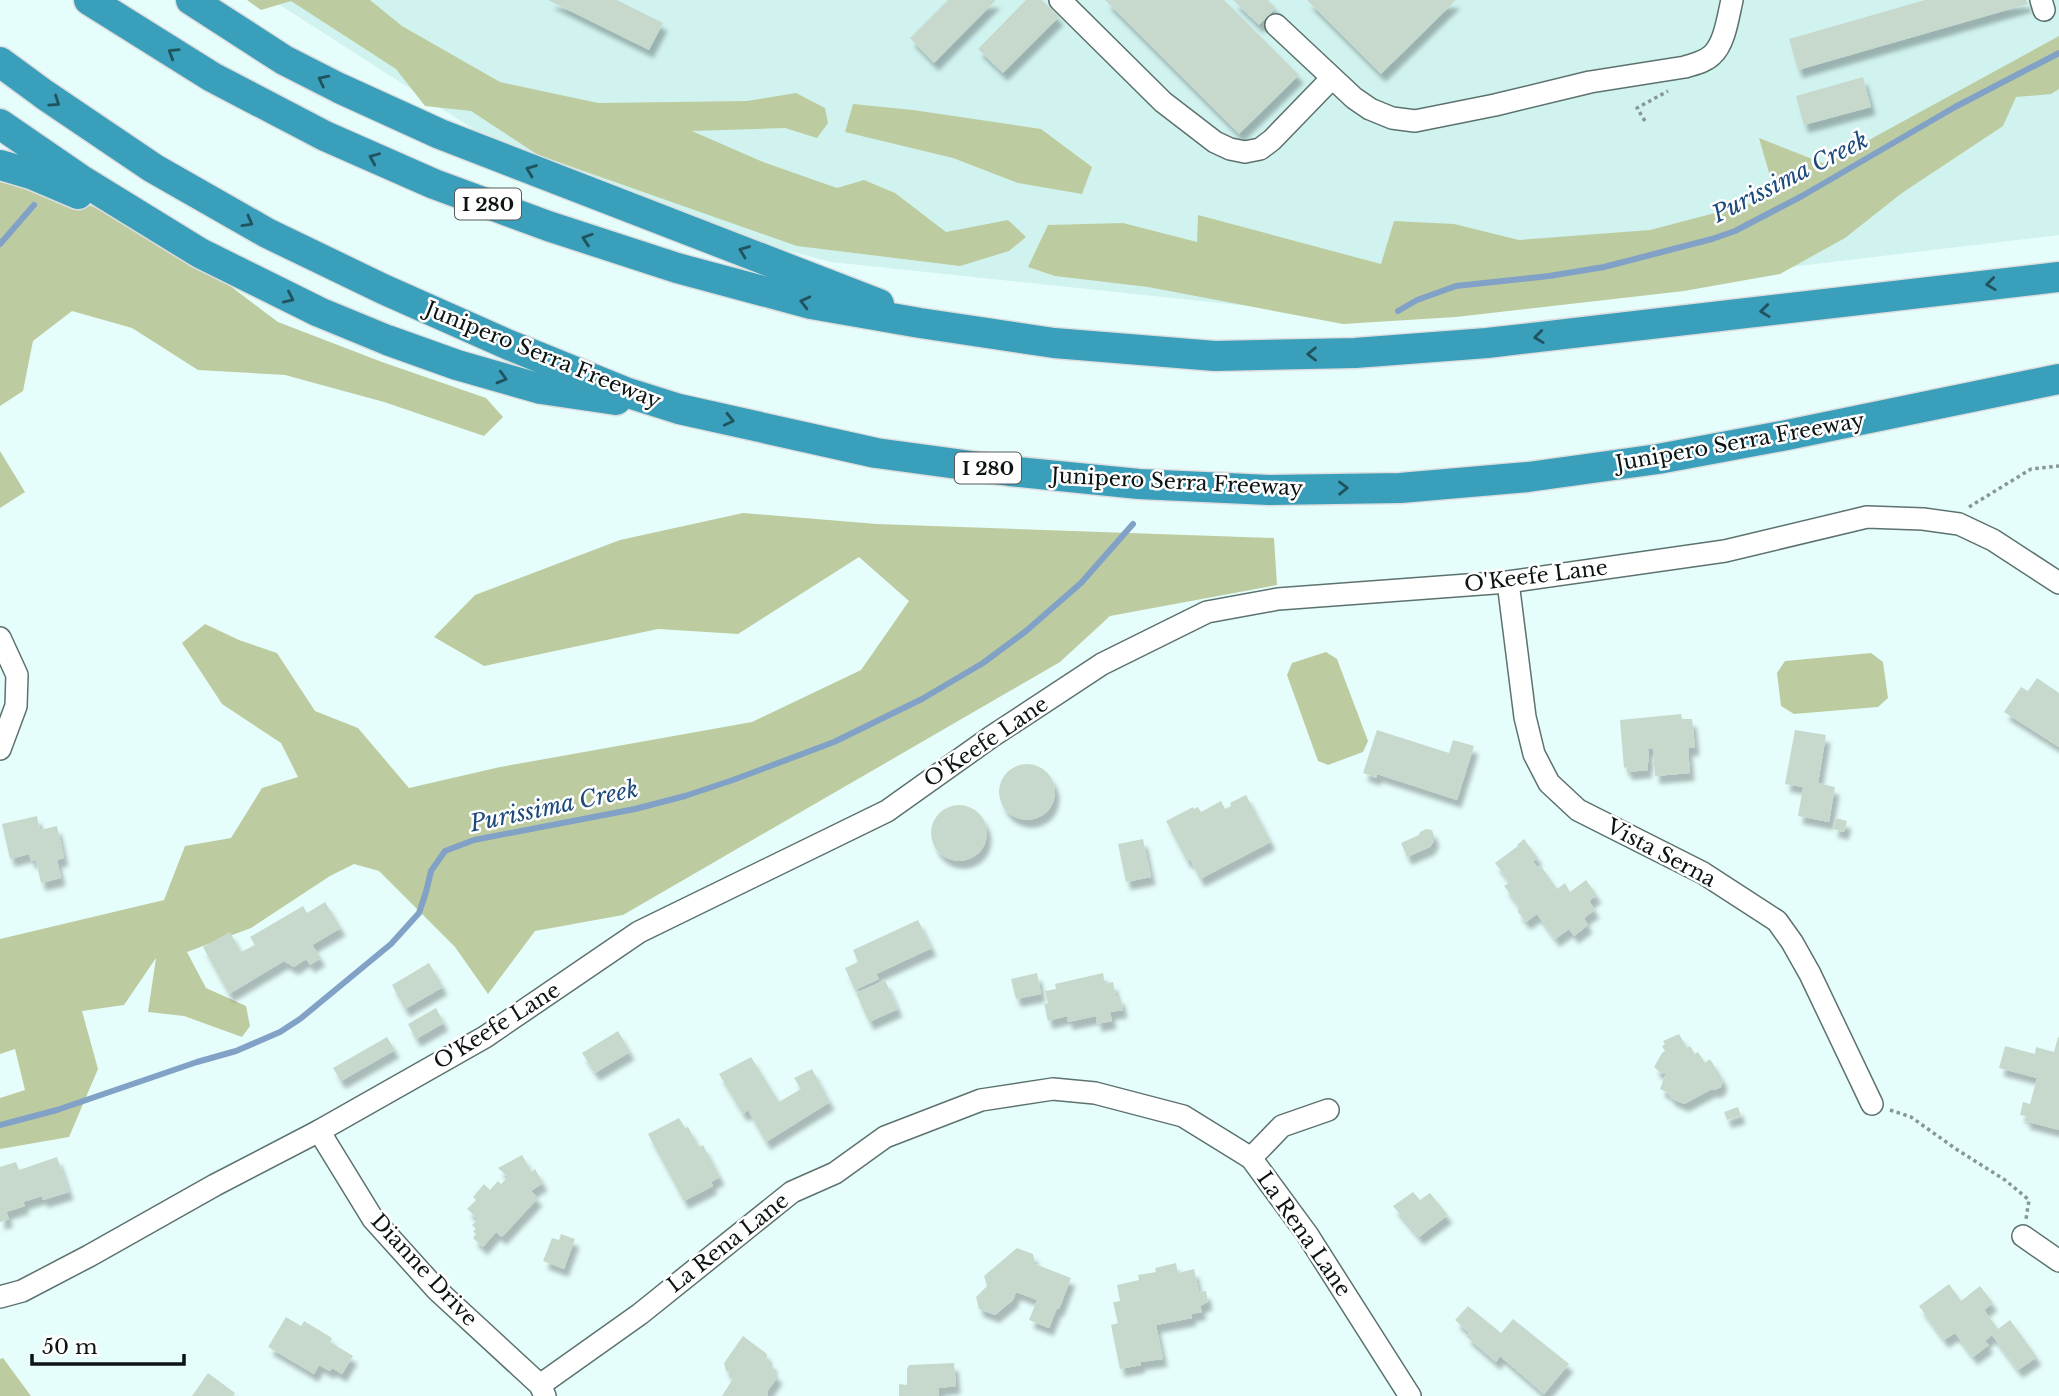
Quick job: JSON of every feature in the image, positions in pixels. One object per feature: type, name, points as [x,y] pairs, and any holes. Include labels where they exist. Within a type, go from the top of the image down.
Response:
[{"type":"highway","name":"I 280","points":[[89,0],[212,77],[325,136],[434,184],[548,226],[677,268],[811,304],[1054,343],[1215,356],[1354,353],[1487,343],[2059,277]]},
{"type":"highway","points":[[191,0],[284,60],[440,134],[820,279],[920,323]]},
{"type":"highway","name":"Junipero Serra Freeway","points":[[0,61],[153,168],[267,233],[383,289],[509,345],[625,392],[679,409],[876,453],[1009,471],[1139,484],[1269,490],[1400,488],[1528,477],[1658,459],[2059,379]]},
{"type":"highway","points":[[0,124],[83,181],[200,253]]},
{"type":"highway","points":[[0,165],[31,173],[75,192],[319,312],[387,340],[457,365],[541,389],[679,409]]},
{"type":"street","points":[[1060,0],[1163,102],[1215,142],[1230,149],[1245,152],[1266,145],[1332,78]]},
{"type":"street","points":[[1276,25],[1362,103],[1392,118],[1415,121],[1590,82],[1685,67],[1700,62],[1712,56],[1719,45],[1732,0]]},
{"type":"street","name":"O'Keefe Lane","points":[[0,1297],[22,1291],[320,1130],[485,1037],[639,933],[887,811],[991,737],[1102,664],[1207,612],[1278,598],[1508,582],[1725,551],[1867,517],[1923,519],[1959,524],[1993,540],[2059,583]]},
{"type":"street","name":"Vista Serna","points":[[1508,582],[1525,717],[1534,754],[1549,783],[1578,810],[1703,873],[1777,921],[1810,974],[1872,1104]]},
{"type":"street","points":[[0,638],[17,675],[16,706],[0,749]]},
{"type":"street","name":"La Rena Lane","points":[[543,1391],[792,1192],[835,1173],[885,1137],[981,1100],[1053,1089],[1095,1093],[1183,1116],[1251,1158],[1307,1234],[1410,1396]]},
{"type":"street","points":[[1251,1158],[1282,1126],[1328,1110]]},
{"type":"street","name":"Dianne Drive","points":[[320,1130],[373,1219],[437,1290],[543,1391]]},
{"type":"street","points":[[2023,1236],[2059,1262]]},
{"type":"path","points":[[1645,121],[1637,108],[1678,86]]},
{"type":"path","points":[[1959,524],[1971,505],[2031,469],[2059,466]]},
{"type":"path","points":[[1872,1104],[1911,1117],[2029,1200],[2023,1236]]},
{"type":"shaded area","points":[[272,0],[2059,0],[2059,235],[1361,318],[831,262],[575,194]]},
{"type":"green space","points":[[247,0],[370,0],[402,26],[500,82],[598,103],[747,101],[796,93],[825,108],[828,123],[817,138],[785,128],[692,131],[763,162],[837,188],[864,180],[895,193],[946,232],[1008,220],[1026,237],[1009,251],[960,266],[797,246],[538,155],[471,111],[425,106],[396,69],[291,1],[261,10]]},
{"type":"green space","points":[[2059,36],[2059,89],[2051,94],[2016,97],[2003,126],[1902,193],[1845,238],[1780,274],[1684,291],[1456,317],[1343,324],[1148,287],[1055,276],[1028,267],[1048,225],[1123,223],[1197,242],[1198,215],[1381,264],[1394,221],[1454,224],[1519,240],[1650,230],[1776,197],[1759,138],[1825,164]]},
{"type":"green space","points":[[853,104],[1041,129],[1092,167],[1082,194],[1018,183],[953,158],[845,132]]},
{"type":"green space","points":[[0,173],[8,173],[94,207],[180,248],[278,322],[486,398],[503,417],[484,436],[384,402],[285,375],[198,370],[132,328],[72,311],[33,341],[23,391],[0,406]]},
{"type":"green space","points":[[0,451],[25,492],[0,508]]},
{"type":"green space","points":[[743,513],[877,524],[1274,538],[1277,585],[1110,616],[1060,662],[623,915],[535,931],[488,994],[455,947],[379,871],[354,864],[330,876],[251,928],[187,952],[206,988],[246,1006],[250,1026],[242,1037],[184,1016],[148,1012],[156,958],[124,1005],[82,1011],[98,1069],[69,1137],[0,1149],[0,1098],[25,1090],[15,1049],[0,1054],[0,939],[164,900],[185,846],[231,838],[262,788],[298,777],[281,743],[222,704],[182,643],[205,624],[239,640],[277,653],[315,711],[358,728],[409,788],[500,767],[752,722],[861,670],[909,601],[859,557],[738,634],[658,629],[484,666],[434,637],[475,595],[620,540]]},
{"type":"green space","points":[[1326,652],[1337,659],[1368,741],[1363,752],[1328,765],[1318,761],[1287,675],[1292,663]]},
{"type":"green space","points":[[1871,653],[1883,662],[1888,698],[1878,707],[1794,714],[1781,706],[1777,673],[1785,661]]},
{"type":"green space","points":[[3,1358],[31,1396],[0,1396],[0,1359]]},
{"type":"building","points":[[548,0],[617,0],[663,23],[649,50]]},
{"type":"building","points":[[948,0],[996,0],[934,63],[910,38]]},
{"type":"building","points":[[1026,0],[1042,0],[1059,17],[1003,73],[978,49]]},
{"type":"building","points":[[1105,0],[1224,0],[1299,75],[1239,134]]},
{"type":"building","points":[[1233,0],[1268,0],[1276,8],[1259,25]]},
{"type":"building","points":[[1307,0],[1456,0],[1381,74]]},
{"type":"building","points":[[1925,0],[2026,0],[2028,4],[1798,70],[1789,39]]},
{"type":"building","points":[[1863,77],[1871,107],[1804,125],[1796,96]]},
{"type":"building","points":[[2037,678],[2059,693],[2059,747],[2004,712],[2021,687],[2028,691]]},
{"type":"building","points":[[1681,714],[1682,719],[1692,719],[1695,748],[1688,748],[1690,773],[1655,776],[1653,749],[1648,749],[1648,770],[1627,772],[1627,767],[1624,768],[1620,720]]},
{"type":"building","points":[[1377,730],[1449,753],[1453,740],[1474,746],[1457,800],[1377,774],[1376,778],[1363,773]]},
{"type":"building","points":[[1795,730],[1826,735],[1818,783],[1835,787],[1829,822],[1798,816],[1803,787],[1785,784]]},
{"type":"building","points":[[1027,764],[1038,766],[1047,772],[1053,781],[1053,803],[1047,812],[1038,818],[1027,820],[1016,818],[1007,812],[1001,803],[999,792],[1001,781],[1007,772],[1016,766]]},
{"type":"building","points":[[1246,795],[1271,842],[1200,879],[1190,859],[1187,861],[1166,821],[1193,807],[1198,807],[1201,812],[1221,801],[1225,809],[1231,806],[1230,803]]},
{"type":"building","points":[[954,805],[964,805],[979,813],[985,822],[985,844],[979,853],[964,861],[954,861],[936,849],[931,838],[931,828],[943,810]]},
{"type":"building","points":[[37,816],[40,830],[57,826],[64,858],[57,860],[61,878],[41,883],[36,860],[31,861],[29,854],[10,859],[2,824]]},
{"type":"building","points":[[1836,818],[1847,821],[1844,832],[1833,829]]},
{"type":"building","points":[[1426,829],[1432,830],[1434,836],[1430,847],[1407,857],[1401,843]]},
{"type":"building","points":[[1143,839],[1151,877],[1126,882],[1118,844]]},
{"type":"building","points":[[1524,839],[1538,858],[1533,861],[1538,868],[1541,866],[1557,889],[1565,883],[1570,892],[1586,880],[1597,895],[1589,901],[1595,910],[1584,918],[1588,925],[1574,936],[1569,929],[1555,939],[1537,914],[1526,922],[1518,912],[1519,906],[1504,886],[1510,882],[1495,863]]},
{"type":"building","points":[[325,902],[341,928],[312,945],[321,958],[310,965],[306,959],[294,967],[284,961],[229,994],[203,947],[230,932],[241,952],[255,945],[250,937],[303,906],[307,913]]},
{"type":"building","points":[[918,920],[932,948],[876,974],[879,979],[855,990],[845,968],[858,962],[853,950]]},
{"type":"building","points":[[429,963],[443,987],[405,1009],[392,985]]},
{"type":"building","points":[[1037,973],[1041,994],[1016,999],[1011,979]]},
{"type":"building","points":[[1103,973],[1105,984],[1113,982],[1116,997],[1120,996],[1123,1010],[1110,1012],[1112,1021],[1097,1024],[1096,1016],[1068,1022],[1067,1016],[1048,1021],[1044,1004],[1048,1003],[1045,991],[1056,989],[1055,984]]},
{"type":"building","points":[[885,980],[898,1009],[869,1022],[856,993]]},
{"type":"building","points":[[436,1008],[444,1023],[416,1039],[408,1024]]},
{"type":"building","points":[[618,1031],[630,1052],[595,1073],[582,1053]]},
{"type":"building","points":[[1679,1034],[1687,1048],[1690,1046],[1695,1054],[1698,1052],[1705,1063],[1710,1059],[1723,1080],[1721,1087],[1684,1104],[1660,1089],[1666,1073],[1662,1074],[1654,1067],[1665,1051],[1663,1041]]},
{"type":"building","points":[[387,1037],[395,1050],[341,1081],[333,1068]]},
{"type":"building","points":[[2058,1037],[2059,1130],[2025,1121],[2026,1116],[2020,1115],[2023,1102],[2030,1104],[2037,1078],[1999,1068],[2005,1046],[2035,1054],[2036,1047],[2054,1052]]},
{"type":"building","points":[[751,1057],[779,1102],[801,1089],[794,1078],[812,1069],[830,1102],[766,1142],[748,1110],[743,1114],[719,1074]]},
{"type":"building","points":[[1738,1107],[1741,1116],[1727,1120],[1724,1112]]},
{"type":"building","points":[[679,1118],[685,1128],[688,1127],[699,1147],[703,1145],[720,1177],[711,1182],[713,1186],[684,1201],[648,1134]]},
{"type":"building","points":[[522,1155],[532,1172],[535,1169],[543,1183],[531,1191],[538,1198],[502,1237],[496,1232],[483,1247],[473,1238],[476,1234],[473,1231],[476,1229],[472,1225],[478,1219],[467,1209],[476,1200],[473,1197],[484,1184],[490,1190],[498,1181],[501,1184],[508,1177],[498,1168]]},
{"type":"building","points":[[57,1157],[69,1192],[43,1200],[42,1196],[23,1202],[25,1206],[6,1212],[9,1219],[0,1222],[0,1167],[16,1162],[19,1170]]},
{"type":"building","points":[[1413,1192],[1420,1200],[1430,1193],[1448,1215],[1419,1237],[1393,1206]]},
{"type":"building","points":[[561,1234],[575,1239],[564,1269],[543,1261],[552,1238],[559,1240]]},
{"type":"building","points":[[1017,1248],[1033,1254],[1035,1264],[1071,1278],[1049,1328],[1029,1320],[1037,1300],[1016,1292],[1013,1300],[995,1315],[979,1309],[976,1297],[987,1286],[984,1276]]},
{"type":"building","points":[[1176,1263],[1178,1273],[1194,1269],[1199,1292],[1206,1291],[1208,1302],[1200,1306],[1202,1312],[1191,1314],[1192,1318],[1156,1325],[1163,1359],[1140,1362],[1141,1365],[1120,1369],[1111,1325],[1118,1323],[1113,1302],[1120,1301],[1117,1285],[1139,1280],[1138,1275],[1156,1272],[1155,1268]]},
{"type":"building","points":[[1949,1284],[1961,1301],[1980,1286],[1993,1303],[1984,1310],[1998,1329],[2010,1320],[2037,1357],[2018,1370],[1992,1335],[1985,1341],[1989,1345],[1973,1357],[1955,1333],[1944,1340],[1919,1306]]},
{"type":"building","points":[[1468,1306],[1501,1333],[1513,1319],[1569,1364],[1544,1394],[1500,1356],[1496,1362],[1466,1336],[1469,1333],[1455,1320]]},
{"type":"building","points":[[286,1317],[301,1326],[304,1321],[332,1338],[330,1342],[353,1356],[342,1374],[319,1365],[314,1374],[268,1347]]},
{"type":"building","points":[[743,1336],[767,1354],[766,1361],[772,1362],[772,1370],[778,1376],[767,1392],[768,1396],[722,1396],[732,1380],[724,1363]]},
{"type":"building","points":[[954,1363],[956,1386],[939,1388],[939,1396],[899,1396],[899,1384],[907,1385],[909,1365]]},
{"type":"building","points":[[208,1373],[235,1393],[233,1396],[192,1396]]},
{"type":"waterway","name":"Purissima Creek","points":[[1398,311],[1417,300],[1456,286],[1604,267],[1735,231],[1802,196],[1955,107],[2059,53]]},
{"type":"waterway","points":[[0,244],[34,205]]},
{"type":"waterway","name":"Purissima Creek","points":[[0,1125],[57,1110],[236,1051],[280,1032],[300,1019],[391,944],[419,913],[431,871],[445,851],[474,840],[635,809],[685,796],[834,742],[922,699],[983,663],[1026,631],[1081,583],[1133,524]]}]
